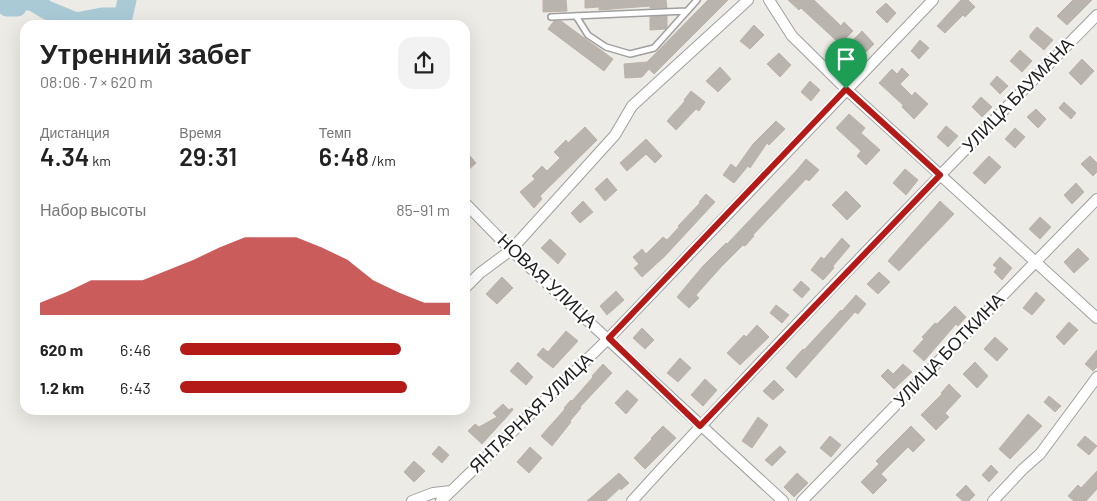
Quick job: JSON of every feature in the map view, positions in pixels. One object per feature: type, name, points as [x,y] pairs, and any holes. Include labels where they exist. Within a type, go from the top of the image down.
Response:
[{"type":"street","points":[[470,283],[480,273],[511,250],[615,135],[632,106],[748,0]]},
{"type":"street","points":[[769,0],[792,36],[846,89],[1097,318]]},
{"type":"street","name":"ЯНТАРНАЯ УЛИЦА","points":[[440,501],[609,338],[933,0]]},
{"type":"street","name":"УЛИЦА БАУМАНА","points":[[632,501],[700,426],[940,175],[1097,15]]},
{"type":"street","name":"УЛИЦА БОТКИНА","points":[[802,501],[1097,198]]},
{"type":"street","name":"НОВАЯ УЛИЦА","points":[[470,208],[511,250],[609,338],[700,426],[783,501]]},
{"type":"street","points":[[993,501],[1022,469],[1040,454],[1097,377]]},
{"type":"street","points":[[412,501],[433,493],[451,491]]},
{"type":"lane","points":[[576,16],[588,35],[606,47],[630,54],[654,48],[697,0]]},
{"type":"lane","points":[[551,17],[687,11]]},
{"type":"building","points":[[543,0],[566,0],[567,11],[543,12]]},
{"type":"building","points":[[585,0],[666,0],[667,8],[650,8],[650,6],[599,10],[599,7],[585,8]]},
{"type":"building","points":[[708,0],[728,0],[654,74],[649,69],[642,77],[625,78],[624,64],[647,62]]},
{"type":"building","points":[[788,0],[814,0],[841,26],[844,22],[853,31],[840,44],[801,8],[799,10]]},
{"type":"building","points":[[961,0],[968,0],[975,7],[965,17],[963,15],[945,33],[937,26]]},
{"type":"building","points":[[1073,0],[1092,0],[1067,25],[1057,16]]},
{"type":"building","points":[[886,3],[896,13],[887,23],[876,12]]},
{"type":"building","points":[[667,16],[667,27],[665,29],[650,30],[650,17]]},
{"type":"building","points":[[554,21],[561,21],[613,59],[604,71],[548,29]]},
{"type":"building","points":[[754,25],[764,35],[750,49],[740,41]]},
{"type":"building","points":[[1037,27],[1053,40],[1044,50],[1030,38],[1030,35]]},
{"type":"building","points":[[862,31],[874,44],[866,52],[854,39]]},
{"type":"building","points":[[920,40],[929,48],[919,59],[911,51]]},
{"type":"building","points":[[1020,50],[1032,61],[1022,72],[1010,61]]},
{"type":"building","points":[[779,53],[791,65],[780,77],[767,64]]},
{"type":"building","points":[[1082,59],[1094,71],[1081,85],[1069,73]]},
{"type":"building","points":[[720,67],[731,79],[718,92],[706,81]]},
{"type":"building","points":[[902,68],[909,75],[900,84],[912,96],[915,92],[928,104],[914,119],[902,107],[903,105],[879,83],[892,69],[897,74]]},
{"type":"building","points":[[997,76],[1008,86],[1000,94],[990,84]]},
{"type":"building","points":[[810,81],[820,90],[811,101],[801,92]]},
{"type":"building","points":[[691,91],[705,102],[699,111],[696,109],[676,130],[667,121],[685,101]]},
{"type":"building","points":[[981,97],[992,107],[982,117],[972,107]]},
{"type":"building","points":[[1064,102],[1076,113],[1071,119],[1059,108]]},
{"type":"building","points":[[1036,109],[1046,119],[1038,128],[1027,117]]},
{"type":"building","points":[[849,114],[865,128],[861,133],[880,150],[866,165],[857,156],[861,151],[836,128]]},
{"type":"building","points":[[776,121],[785,129],[769,145],[767,143],[750,168],[748,166],[734,183],[723,175],[731,164],[736,168],[753,144]]},
{"type":"building","points":[[946,126],[958,136],[948,147],[937,137]]},
{"type":"building","points":[[585,127],[597,140],[540,196],[542,199],[534,208],[520,192],[535,179],[532,176],[542,166],[547,171],[560,158],[554,152],[566,140],[568,143]]},
{"type":"building","points":[[1015,128],[1025,137],[1015,148],[1005,139]]},
{"type":"building","points":[[646,139],[662,156],[655,163],[646,154],[627,171],[620,163]]},
{"type":"building","points":[[470,156],[476,163],[470,168]]},
{"type":"building","points":[[989,156],[1001,167],[985,184],[973,173]]},
{"type":"building","points":[[1090,156],[1097,163],[1097,172],[1093,176],[1081,164]]},
{"type":"building","points":[[806,159],[819,170],[809,181],[806,179],[745,246],[743,245],[721,267],[696,295],[699,298],[689,308],[677,297],[703,266],[727,244]]},
{"type":"building","points":[[905,169],[918,180],[906,195],[893,183]]},
{"type":"building","points":[[607,178],[617,190],[605,201],[595,189]]},
{"type":"building","points":[[1076,183],[1084,192],[1072,204],[1064,195]]},
{"type":"building","points":[[846,191],[861,206],[847,220],[832,205]]},
{"type":"building","points":[[706,194],[715,202],[665,256],[642,277],[634,268],[639,264],[633,257],[642,249],[646,254],[663,237],[667,240]]},
{"type":"building","points":[[583,201],[593,212],[580,223],[571,213]]},
{"type":"building","points":[[940,201],[954,214],[899,271],[888,261]]},
{"type":"building","points":[[1040,217],[1051,227],[1040,239],[1029,229]]},
{"type":"building","points":[[842,238],[850,246],[823,280],[811,270],[821,257],[824,259]]},
{"type":"building","points":[[550,239],[566,254],[558,264],[541,248]]},
{"type":"building","points":[[1078,248],[1089,259],[1074,273],[1064,262]]},
{"type":"building","points":[[1000,257],[1012,268],[1002,280],[994,272],[997,268],[993,265]]},
{"type":"building","points":[[879,272],[890,282],[878,294],[867,284]]},
{"type":"building","points":[[502,277],[513,288],[497,304],[486,294]]},
{"type":"building","points":[[801,281],[810,289],[802,298],[793,290]]},
{"type":"building","points":[[616,291],[624,300],[607,315],[600,306]]},
{"type":"building","points":[[1036,292],[1045,300],[1032,315],[1023,308]]},
{"type":"building","points":[[856,295],[866,304],[858,314],[855,312],[796,378],[786,368]]},
{"type":"building","points":[[776,305],[789,315],[782,323],[770,313]]},
{"type":"building","points":[[955,306],[966,317],[958,326],[956,324],[924,361],[913,351],[924,339],[922,337],[935,323],[937,324]]},
{"type":"building","points":[[1069,322],[1078,330],[1064,345],[1056,337]]},
{"type":"building","points":[[757,325],[769,337],[740,365],[727,353],[744,335],[746,337]]},
{"type":"building","points":[[642,328],[654,340],[645,349],[633,338]]},
{"type":"building","points":[[566,331],[578,341],[553,368],[537,355],[543,348],[548,352]]},
{"type":"building","points":[[995,337],[1008,349],[997,361],[984,349]]},
{"type":"building","points":[[1097,350],[1097,367],[1093,371],[1085,364]]},
{"type":"building","points":[[680,358],[691,368],[678,382],[667,373]]},
{"type":"building","points":[[518,362],[533,377],[526,385],[510,371]]},
{"type":"building","points":[[975,362],[988,376],[977,388],[963,374]]},
{"type":"building","points":[[603,364],[612,373],[580,407],[552,446],[541,436]]},
{"type":"building","points":[[903,364],[912,372],[894,389],[881,376],[888,369],[893,374]]},
{"type":"building","points":[[705,379],[717,390],[703,406],[691,395]]},
{"type":"building","points":[[774,380],[784,390],[773,400],[763,391]]},
{"type":"building","points":[[949,384],[961,396],[945,413],[949,417],[936,430],[921,415],[942,394]]},
{"type":"building","points":[[627,390],[638,400],[626,414],[615,403]]},
{"type":"building","points":[[1049,396],[1061,406],[1055,412],[1044,402]]},
{"type":"building","points":[[503,404],[509,410],[512,408],[513,410],[482,444],[468,431],[475,424],[479,427],[497,417],[493,413]]},
{"type":"building","points":[[1028,414],[1042,426],[1010,459],[999,449]]},
{"type":"building","points":[[758,417],[768,425],[752,448],[742,441]]},
{"type":"building","points":[[663,426],[676,438],[645,469],[634,458]]},
{"type":"building","points":[[911,426],[925,440],[913,452],[908,447],[881,474],[887,480],[873,494],[861,482],[879,464],[876,461]]},
{"type":"building","points":[[830,436],[841,445],[831,457],[820,448]]},
{"type":"building","points":[[1085,436],[1097,446],[1089,455],[1077,445]]},
{"type":"building","points":[[439,446],[449,455],[442,463],[432,454]]},
{"type":"building","points":[[780,446],[786,452],[772,466],[765,460]]},
{"type":"building","points":[[530,447],[542,458],[529,473],[517,462]]},
{"type":"building","points":[[414,461],[425,471],[414,482],[404,472]]},
{"type":"building","points":[[991,465],[998,472],[989,482],[982,475]]},
{"type":"building","points":[[1097,471],[1097,489],[1086,501],[1074,501],[1068,496],[1078,485],[1081,488]]},
{"type":"building","points":[[619,473],[629,483],[621,490],[620,488],[606,501],[587,501]]},
{"type":"building","points":[[797,473],[808,483],[794,497],[784,487]]},
{"type":"building","points":[[966,485],[975,495],[969,501],[963,501],[956,495]]},
{"type":"waterway","points":[[86,20],[102,17],[123,17],[127,0]]},
{"type":"waterway","points":[[0,1],[7,7],[17,7],[19,1],[32,1],[47,10],[71,20]]},
{"type":"route","points":[[846,89],[940,175],[700,426],[609,338],[846,89]]}]
